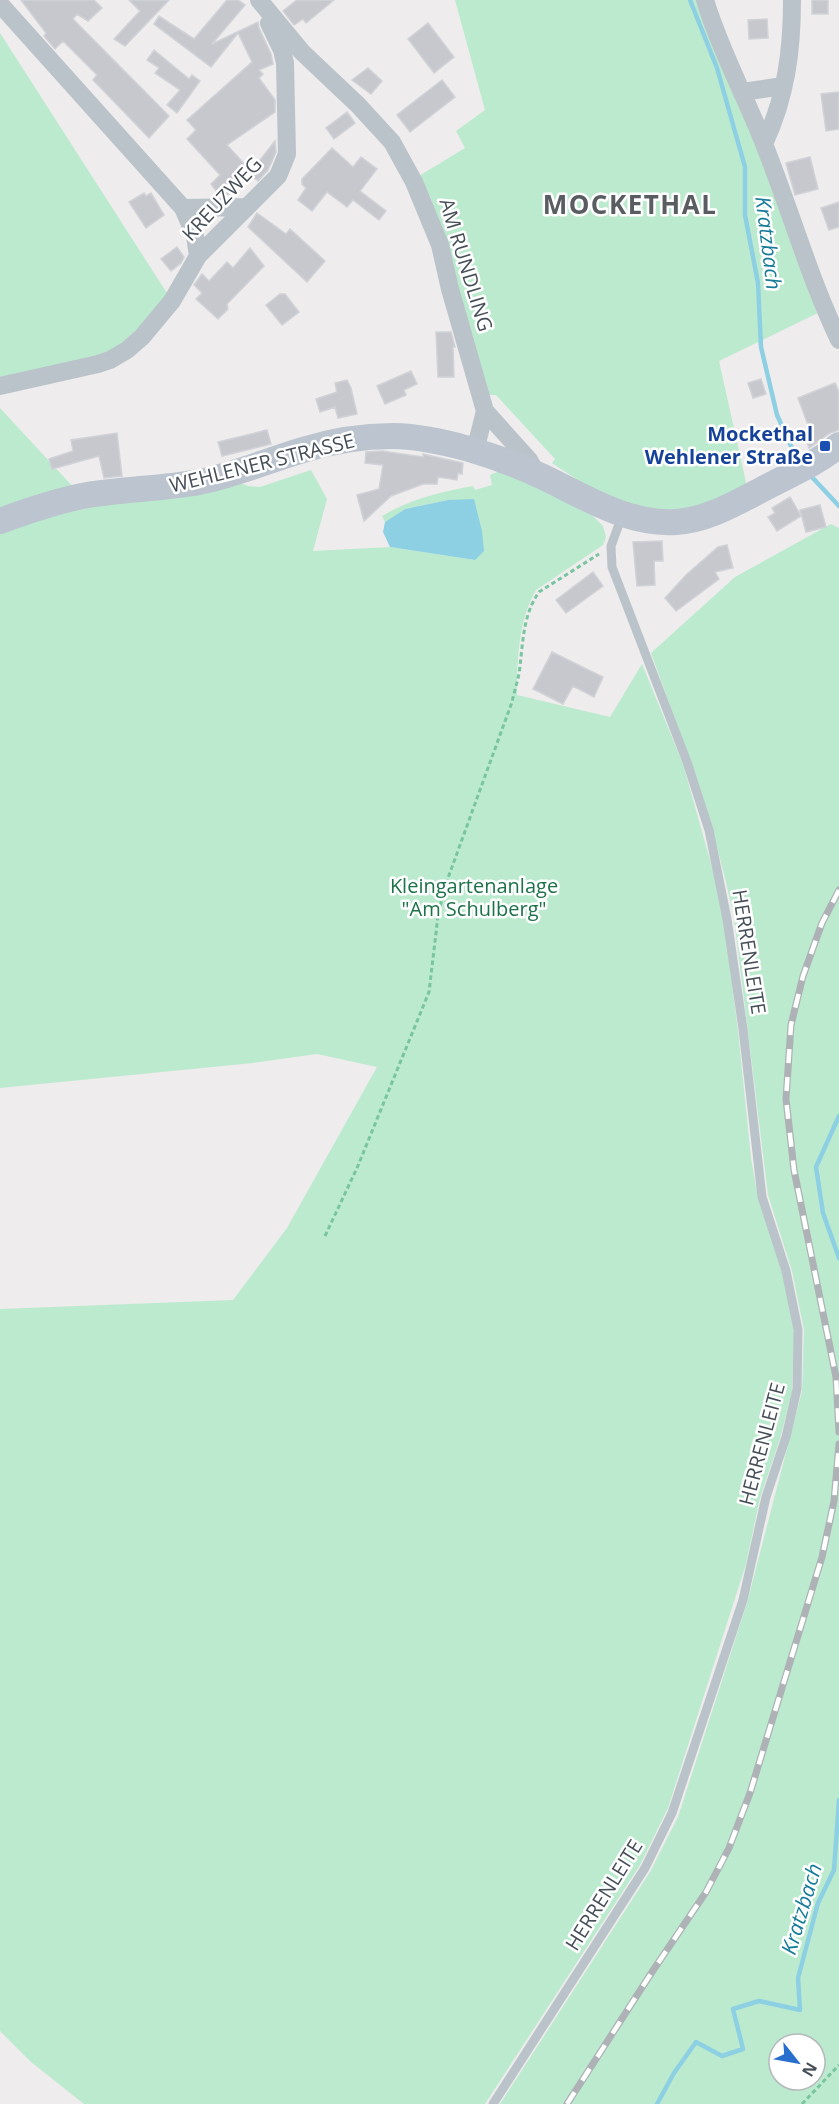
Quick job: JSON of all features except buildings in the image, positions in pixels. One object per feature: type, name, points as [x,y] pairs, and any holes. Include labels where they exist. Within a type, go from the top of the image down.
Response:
[{"type":"street","name":"KREUZWEG","points":[[0,386],[98,364],[127,350],[142,337],[172,301],[198,256],[278,176],[287,154],[285,63],[282,50],[259,0]]},
{"type":"street","name":"AM RUNDLING","points":[[259,0],[302,52],[358,105],[392,142],[414,182],[440,245],[450,290],[485,411],[529,460],[538,474]]},
{"type":"street","points":[[705,0],[713,28],[764,144],[823,304],[839,340]]},
{"type":"street","points":[[764,144],[777,117],[789,59],[792,0]]},
{"type":"street","points":[[0,4],[183,208],[195,236],[198,256]]},
{"type":"street","points":[[742,92],[783,86]]},
{"type":"street","points":[[183,208],[246,207]]},
{"type":"street","points":[[475,451],[485,411]]},
{"type":"street","name":"WEHLENER STRASSE","points":[[0,521],[42,505],[84,496],[201,482],[304,449],[346,439],[392,436],[443,442],[475,451],[538,474],[622,515],[658,522],[678,522],[699,518],[734,504],[814,462],[839,445]]},
{"type":"lane","points":[[611,546],[622,515]]},
{"type":"lane","name":"HERRENLEITE","points":[[493,2104],[645,1868],[672,1814],[742,1600],[766,1497],[786,1437],[797,1389],[798,1330],[786,1271],[762,1197],[743,1029],[727,919],[709,830],[687,762],[612,567],[611,546]]},
{"type":"path","points":[[325,1236],[357,1168],[429,992],[438,916],[444,889],[512,702],[524,629],[533,601],[539,592],[611,546]]},
{"type":"path","points":[[802,2104],[839,2065]]},
{"type":"green space","points":[[455,0],[699,0],[820,312],[719,361],[747,487],[692,508],[654,511],[625,504],[585,485],[552,463],[555,459],[496,395],[487,395],[431,199],[419,176],[465,148],[456,131],[485,110]]},
{"type":"green space","points":[[0,33],[172,301],[127,350],[0,386]]},
{"type":"green space","points":[[0,408],[75,489],[0,514]]},
{"type":"green space","name":"Kleingartenanlage \"Am Schulberg\"","points":[[311,470],[327,499],[313,551],[390,547],[475,560],[448,500],[405,509],[385,522],[382,516],[404,505],[437,494],[473,486],[475,490],[492,485],[490,475],[502,470],[586,509],[603,526],[606,537],[603,545],[536,590],[522,628],[518,655],[517,695],[610,717],[642,664],[683,764],[715,878],[724,921],[751,1158],[758,1198],[783,1275],[794,1333],[792,1392],[780,1439],[760,1498],[746,1564],[668,1808],[640,1865],[485,2104],[84,2104],[31,2062],[0,2031],[0,1309],[233,1300],[287,1228],[377,1067],[317,1054],[253,1063],[0,1088],[0,528],[46,512],[235,481],[248,486],[260,487]]},
{"type":"green space","points":[[831,524],[839,528],[839,2104],[500,2104],[650,1872],[678,1817],[747,1603],[802,1391],[804,1330],[792,1271],[768,1195],[734,918],[708,816],[651,653],[735,577]]},
{"type":"water","points":[[474,499],[482,531],[484,551],[475,560],[390,547],[383,532],[385,522],[405,509],[448,500]]},
{"type":"waterway","name":"Kratzbach","points":[[690,0],[717,68],[745,167],[745,215],[758,283],[761,347],[777,415],[791,446],[799,457]]},
{"type":"waterway","name":"Kratzbach","points":[[810,475],[839,506]]},
{"type":"waterway","name":"Kratzbach","points":[[839,1116],[816,1167],[823,1213],[839,1258]]},
{"type":"waterway","name":"Kratzbach","points":[[657,2104],[674,2073],[696,2042],[722,2056],[743,2049],[733,2009],[759,2001],[800,2010],[798,1978],[818,1903],[834,1870],[839,1800]]},
{"type":"railway","points":[[839,890],[822,923],[803,976],[791,1025],[786,1099],[794,1170],[836,1377],[839,1432]]},
{"type":"railway","points":[[567,2104],[706,1892],[729,1848],[750,1793],[822,1557],[834,1501],[839,1444]]},
{"type":"place","name":"Mockethal Wehlener Straße","points":[[825,446]]},
{"type":"district","name":"MOCKETHAL","points":[[630,205]]}]
